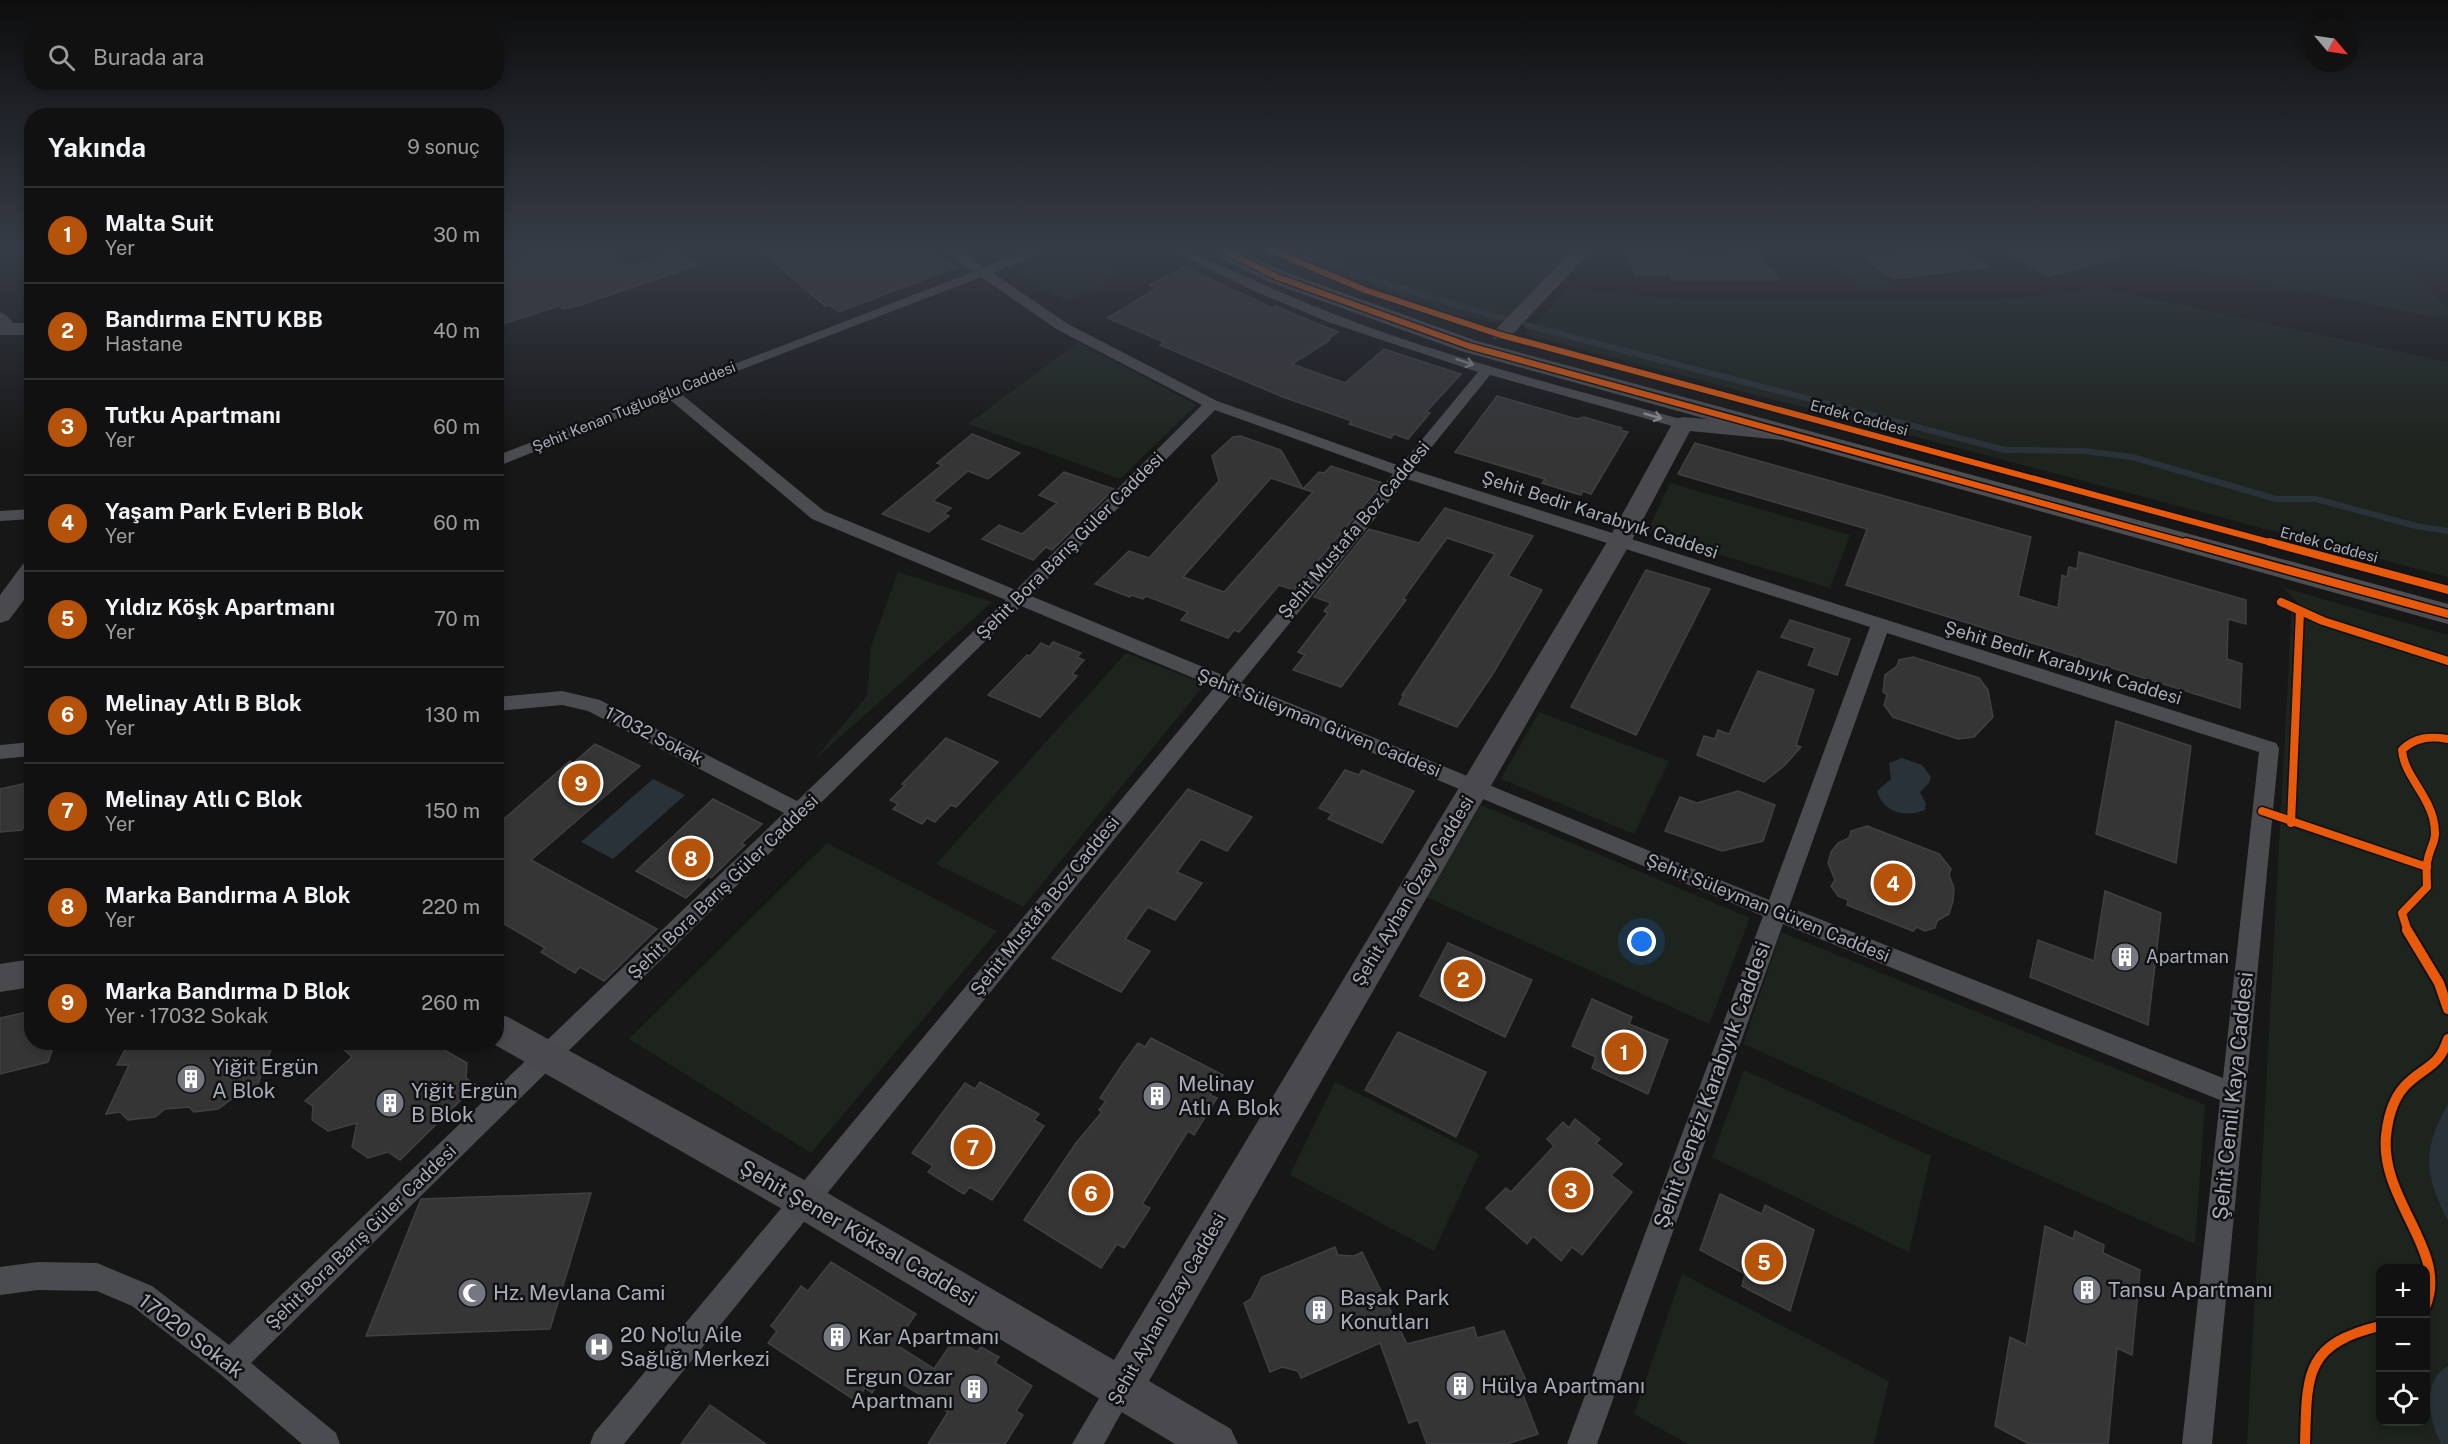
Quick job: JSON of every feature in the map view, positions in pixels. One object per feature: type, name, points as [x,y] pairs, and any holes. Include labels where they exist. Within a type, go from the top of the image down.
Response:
[{"type":"highway","name":"Erdek Caddesi","points":[[1389,317],[1469,346],[2448,614]]},
{"type":"highway","name":"Erdek Caddesi","points":[[1448,317],[1501,335],[2448,590]]},
{"type":"main road","points":[[1501,335],[1518,317]]},
{"type":"main road","points":[[3,325],[24,328]]},
{"type":"main road","points":[[1683,424],[1786,433]]},
{"type":"main road","name":"Şehit Ayhan Özay Caddesi","points":[[1121,1388],[1619,542],[1683,424]]},
{"type":"main road","points":[[0,614],[24,581]]},
{"type":"main road","points":[[0,978],[24,974]]},
{"type":"main road","name":"Şehit Şener Köksal Caddesi","points":[[504,1033],[805,1201],[1216,1444]]},
{"type":"street","name":"Şehit Kenan Tuğluoğlu Caddesi","points":[[504,459],[866,317]]},
{"type":"street","name":"Şehit Bedir Karabıyık Caddesi","points":[[1049,317],[1212,404],[1402,472],[2269,748]]},
{"type":"street","points":[[1333,317],[1488,369],[1683,424]]},
{"type":"street","name":"Şehit Mustafa Boz Caddesi","points":[[605,1444],[1226,685],[1488,369]]},
{"type":"street","name":"Şehit Süleyman Güven Caddesi","points":[[670,392],[818,515],[1776,912],[2233,1095]]},
{"type":"street","name":"Şehit Bora Barış Güler Caddesi","points":[[230,1364],[1020,598],[1212,404]]},
{"type":"street","points":[[0,516],[24,514]]},
{"type":"street","name":"Şehit Cengiz Karabıyık Caddesi","points":[[1582,1444],[1880,626]]},
{"type":"street","name":"17032 Sokak","points":[[504,703],[562,698],[593,705],[801,812]]},
{"type":"street","name":"Şehit Cemil Kaya Caddesi","points":[[2197,1444],[2269,748]]},
{"type":"street","points":[[0,752],[24,750]]},
{"type":"street","name":"17020 Sokak","points":[[0,1281],[38,1276],[97,1276],[142,1296],[230,1364],[325,1444]]},
{"type":"street","name":"Şehit Ayhan Özay Caddesi","points":[[1087,1444],[1121,1388]]},
{"type":"shaded area","points":[[1464,317],[1507,317],[1500,323]]},
{"type":"shaded area","points":[[1541,317],[2239,317],[2448,362],[2448,577],[1525,334]]},
{"type":"shaded area","points":[[1078,342],[1196,405],[1120,479],[968,424]]},
{"type":"shaded area","points":[[1670,483],[1850,535],[1830,588],[1658,536],[1649,528]]},
{"type":"shaded area","points":[[898,572],[992,602],[814,760],[867,696],[871,647]]},
{"type":"shaded area","points":[[2282,587],[2448,635],[2448,655],[2409,643],[2448,656],[2448,1444],[2247,1444],[2292,604],[2301,606]]},
{"type":"shaded area","points":[[1126,653],[1205,684],[1023,907],[936,864]]},
{"type":"shaded area","points":[[1539,712],[1669,761],[1634,834],[1501,779]]},
{"type":"shaded area","points":[[1902,758],[1922,765],[1931,777],[1929,783],[1920,792],[1926,804],[1925,810],[1910,814],[1896,812],[1884,804],[1880,798],[1877,791],[1891,779],[1889,763]]},
{"type":"shaded area","points":[[653,779],[685,795],[613,859],[581,842]]},
{"type":"shaded area","points":[[1481,805],[1750,918],[1709,1024],[1426,897]]},
{"type":"shaded area","points":[[827,843],[997,931],[811,1153],[629,1039]]},
{"type":"shaded area","points":[[1781,932],[2205,1105],[2195,1244],[1743,1044]]},
{"type":"shaded area","points":[[1744,1070],[1931,1156],[1909,1252],[1712,1157]]},
{"type":"shaded area","points":[[1335,1082],[1479,1154],[1434,1251],[1290,1175]]},
{"type":"shaded area","points":[[2448,1104],[2448,1221],[2434,1189],[2429,1162],[2434,1135]]},
{"type":"shaded area","points":[[1682,1274],[1889,1381],[1874,1444],[1688,1444],[1634,1414]]},
{"type":"shaded area","points":[[2448,1366],[2448,1444],[2441,1444],[2431,1413],[2431,1392],[2439,1373]]},
{"type":"building","points":[[504,317],[523,317],[504,323]]},
{"type":"building","points":[[1303,317],[1338,332],[1328,339],[1330,340],[1292,364],[1345,383],[1384,349],[1461,374],[1426,412],[1430,413],[1408,439],[1394,434],[1391,438],[1349,424],[1352,421],[1283,397],[1160,345],[1164,342],[1107,318]]},
{"type":"building","points":[[1497,396],[1577,419],[1584,417],[1622,428],[1620,430],[1628,432],[1591,494],[1583,491],[1581,495],[1542,483],[1545,479],[1455,452]]},
{"type":"building","points":[[972,434],[1020,453],[988,479],[968,471],[933,501],[951,508],[944,514],[949,516],[929,532],[882,514],[942,465],[937,463]]},
{"type":"building","points":[[1240,436],[1281,450],[1303,489],[1319,472],[1324,473],[1331,466],[1383,483],[1294,590],[1279,585],[1239,632],[1234,630],[1228,638],[1181,620],[1188,612],[1146,596],[1143,599],[1131,595],[1130,597],[1095,584],[1129,551],[1149,558],[1219,481],[1212,456],[1233,437]],"holes":[[[1271,478],[1313,492],[1224,592],[1183,577]]]},
{"type":"building","points":[[1695,443],[2031,537],[2018,596],[2058,608],[2062,575],[2067,577],[2069,567],[2077,569],[2079,552],[2246,600],[2246,624],[2228,619],[2227,659],[2242,664],[2240,708],[1846,585],[1867,529],[1678,474]]},
{"type":"building","points":[[1064,472],[1114,489],[1052,550],[1046,547],[1033,560],[982,539],[999,525],[1022,534],[1057,503],[1039,495]]},
{"type":"building","points":[[1445,508],[1533,536],[1508,576],[1542,590],[1494,672],[1457,727],[1399,704],[1404,695],[1402,695],[1495,554],[1447,538],[1403,599],[1406,600],[1341,687],[1293,670],[1305,655],[1298,652],[1328,613],[1324,611],[1331,603],[1314,597],[1369,529],[1419,543]]},
{"type":"building","points":[[1646,570],[1710,589],[1636,735],[1571,707]]},
{"type":"building","points":[[1790,620],[1850,639],[1837,675],[1808,665],[1815,648],[1781,637]]},
{"type":"building","points":[[1053,642],[1081,653],[1077,657],[1084,660],[1072,674],[1077,676],[1040,717],[988,695],[1041,643],[1049,647]]},
{"type":"building","points":[[1913,657],[1979,678],[1988,690],[1993,717],[1974,737],[1958,739],[1893,717],[1884,705],[1887,695],[1883,692],[1885,675],[1897,666],[1899,660]]},
{"type":"building","points":[[1758,671],[1814,690],[1796,745],[1801,747],[1785,765],[1764,782],[1697,755],[1704,736],[1715,739],[1718,730],[1729,734]]},
{"type":"building","points":[[2116,721],[2191,746],[2176,863],[2096,834]]},
{"type":"building","points":[[946,738],[998,762],[956,807],[951,805],[935,822],[927,818],[922,824],[893,809],[898,804],[890,800],[905,785],[902,784]]},
{"type":"building","points":[[595,744],[640,766],[531,860],[657,929],[604,981],[580,967],[575,973],[541,952],[545,948],[504,924],[504,819],[570,761],[573,763]]},
{"type":"building","points":[[1345,770],[1359,775],[1362,770],[1414,791],[1382,843],[1328,819],[1332,814],[1319,808]]},
{"type":"building","points":[[24,784],[22,830],[0,832],[0,789]]},
{"type":"building","points":[[1188,789],[1252,817],[1227,851],[1201,839],[1177,872],[1202,883],[1175,920],[1148,907],[1125,939],[1150,951],[1121,992],[1052,958]]},
{"type":"building","points":[[1738,791],[1775,805],[1763,841],[1722,851],[1665,831],[1680,797],[1697,803]]},
{"type":"building","points":[[713,799],[762,824],[741,844],[745,845],[711,878],[709,876],[686,898],[636,871]]},
{"type":"building","points":[[1867,826],[1939,854],[1951,869],[1949,875],[1954,888],[1953,901],[1949,914],[1937,921],[1935,928],[1925,931],[1917,927],[1913,931],[1847,905],[1848,900],[1838,896],[1831,886],[1835,880],[1828,863],[1831,852],[1838,843],[1849,838],[1851,831]]},
{"type":"building","name":"Apartman","points":[[2105,891],[2161,913],[2148,1025],[2030,977],[2038,940],[2094,961]]},
{"type":"building","points":[[1448,943],[1532,980],[1505,1037],[1420,996]]},
{"type":"building","points":[[1592,999],[1632,1017],[1629,1024],[1668,1040],[1648,1094],[1592,1068],[1596,1057],[1572,1046]]},
{"type":"building","points":[[24,1013],[24,1050],[52,1050],[48,1062],[0,1074],[0,1018]]},
{"type":"building","points":[[1398,1032],[1486,1072],[1456,1137],[1365,1090]]},
{"type":"building","points":[[1151,1038],[1223,1075],[1210,1095],[1217,1098],[1194,1135],[1188,1131],[1142,1204],[1150,1208],[1124,1248],[1117,1244],[1101,1268],[1024,1220],[1076,1143],[1102,1112],[1099,1110],[1106,1101],[1100,1098],[1122,1065],[1138,1043],[1145,1047]]},
{"type":"building","name":"Yiğit Ergün A Blok","points":[[125,1050],[271,1050],[254,1094],[236,1096],[218,1109],[194,1112],[189,1107],[165,1109],[155,1117],[128,1120],[120,1112],[106,1114],[129,1065],[117,1065]]},
{"type":"building","name":"Yiğit Ergün B Blok","points":[[345,1050],[444,1050],[467,1063],[466,1078],[476,1085],[400,1160],[388,1152],[368,1158],[352,1147],[357,1123],[328,1131],[312,1120],[313,1106],[305,1101],[352,1057]]},
{"type":"building","points":[[980,1082],[1039,1114],[1034,1120],[1044,1126],[992,1200],[970,1187],[964,1194],[928,1172],[933,1166],[912,1153],[965,1083],[975,1089]]},
{"type":"building","points":[[1575,1119],[1600,1139],[1596,1143],[1622,1164],[1611,1175],[1632,1192],[1582,1255],[1572,1247],[1561,1261],[1533,1236],[1527,1244],[1486,1208],[1506,1188],[1511,1192],[1554,1146],[1547,1139],[1563,1122],[1569,1128]]},
{"type":"building","name":"Hz. Mevlana Cami","points":[[591,1193],[550,1329],[366,1336],[421,1199]]},
{"type":"building","points":[[1720,1194],[1762,1214],[1765,1205],[1814,1230],[1790,1311],[1742,1286],[1745,1274],[1700,1250]]},
{"type":"building","points":[[2045,1226],[2073,1239],[2075,1231],[2104,1245],[2103,1253],[2140,1270],[2132,1355],[2117,1348],[2108,1444],[2029,1444],[1995,1426],[2010,1337],[2026,1345]]},
{"type":"building","points":[[1335,1247],[1338,1255],[1354,1256],[1362,1252],[1407,1344],[1474,1327],[1477,1338],[1504,1331],[1528,1385],[1520,1387],[1538,1434],[1507,1444],[1427,1444],[1418,1420],[1409,1423],[1380,1343],[1301,1378],[1298,1371],[1282,1367],[1270,1372],[1244,1303],[1251,1299],[1262,1277]]},
{"type":"building","points":[[831,1262],[916,1314],[895,1344],[934,1369],[955,1338],[977,1352],[981,1347],[999,1357],[995,1363],[1032,1386],[1016,1411],[1023,1415],[1005,1444],[928,1444],[948,1412],[885,1373],[872,1393],[865,1388],[856,1401],[768,1343],[777,1331],[771,1326],[801,1286],[808,1291]]},
{"type":"building","points":[[710,1405],[766,1444],[681,1444]]},
{"type":"waterway","points":[[1500,317],[1505,319]]},
{"type":"waterway","points":[[1526,325],[2005,450],[2084,451],[2132,457],[2276,499],[2316,499],[2416,526],[2448,531]]},
{"type":"cycle path","points":[[1389,317],[1469,346],[2448,614]]},
{"type":"cycle path","points":[[1448,317],[1501,335],[2448,590]]},
{"type":"cycle path","points":[[2281,602],[2323,621],[2448,661]]},
{"type":"cycle path","points":[[2291,823],[2300,611]]},
{"type":"cycle path","points":[[2448,739],[2423,738],[2412,742],[2402,750],[2403,761],[2426,798],[2436,833],[2434,848],[2427,862],[2427,887],[2402,913],[2411,938],[2439,983],[2448,1009]]},
{"type":"cycle path","points":[[2262,811],[2271,816],[2427,867]]},
{"type":"cycle path","points":[[2430,1264],[2395,1191],[2385,1147],[2389,1116],[2397,1097],[2410,1081],[2438,1061],[2448,1039]]},
{"type":"cycle path","points":[[2430,1265],[2432,1283],[2430,1296]]},
{"type":"cycle path","points":[[2305,1444],[2309,1381],[2314,1365],[2323,1351],[2336,1340],[2376,1327]]},
{"type":"place","name":"Marka Bandırma D Blok","points":[[581,783]]},
{"type":"place","name":"Marka Bandırma A Blok","points":[[691,858]]},
{"type":"place","name":"Yaşam Park Evleri B Blok","points":[[1893,883]]},
{"type":"place","name":"Apartman","points":[[2125,957]]},
{"type":"place","name":"Bandırma ENTU KBB","points":[[1463,979]]},
{"type":"place","name":"Malta Suit","points":[[1624,1052]]},
{"type":"place","name":"Yiğit Ergün A Blok","points":[[191,1079]]},
{"type":"place","name":"Melinay Atlı A Blok","points":[[1157,1096]]},
{"type":"place","name":"Yiğit Ergün B Blok","points":[[390,1103]]},
{"type":"place","name":"Melinay Atlı C Blok","points":[[973,1147]]},
{"type":"place","name":"Tutku Apartmanı","points":[[1571,1190]]},
{"type":"place","name":"Melinay Atlı B Blok","points":[[1091,1193]]},
{"type":"place","name":"Yıldız Köşk Apartmanı","points":[[1764,1262]]},
{"type":"place","name":"Tansu Apartmanı","points":[[2087,1290]]},
{"type":"place","name":"Hz. Mevlana Cami","points":[[472,1293]]},
{"type":"place","name":"Başak Park Konutları","points":[[1319,1310]]},
{"type":"place","name":"Kar Apartmanı","points":[[837,1337]]},
{"type":"place","name":"20 No'lu Aile Sağlığı Merkezi","points":[[599,1347]]},
{"type":"place","name":"Hülya Apartmanı","points":[[1460,1386]]},
{"type":"place","name":"Ergun Ozar Apartmanı","points":[[974,1389]]}]
